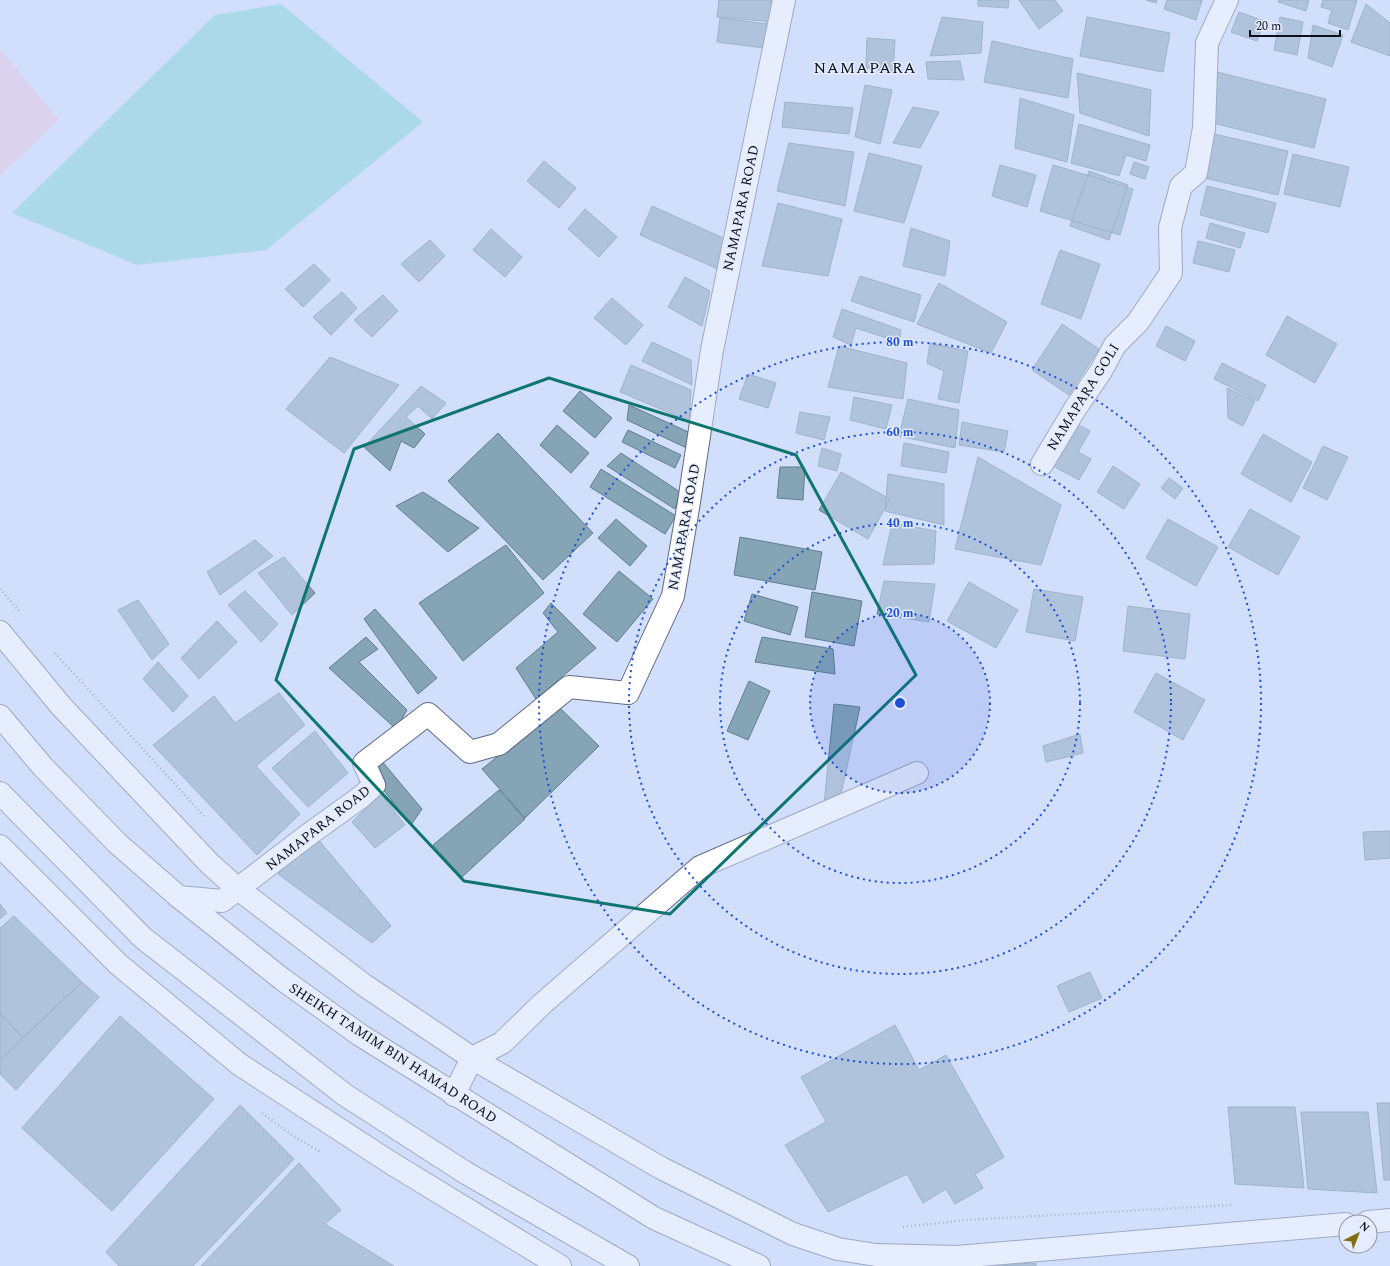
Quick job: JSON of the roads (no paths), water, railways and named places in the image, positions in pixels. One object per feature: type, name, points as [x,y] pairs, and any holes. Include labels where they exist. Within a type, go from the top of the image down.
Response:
[{"type":"main road","name":"NAMAPARA ROAD","points":[[179,897],[222,902],[308,835],[361,797],[374,785],[364,763],[428,714],[470,752],[499,744],[569,687],[628,693],[672,596],[689,502],[712,350],[784,0]]},
{"type":"main road","name":"NAMAPARA GOLI","points":[[1042,464],[1075,409],[1101,371],[1114,345],[1138,322],[1171,273],[1170,228],[1182,186],[1196,173],[1204,128],[1207,43],[1227,0]]},
{"type":"main road","points":[[0,632],[61,706],[210,864],[238,890],[364,984],[472,1058],[661,1168],[793,1234],[838,1249],[876,1255],[957,1257],[1338,1225]]},
{"type":"main road","name":"SHEIKH TAMIM BIN HAMAD ROAD","points":[[0,716],[43,767],[117,843],[179,897],[282,979],[360,1034],[454,1095],[654,1218],[759,1266]]},
{"type":"main road","points":[[454,1095],[472,1058],[502,1043],[542,1004],[700,867],[917,773]]},
{"type":"main road","points":[[0,793],[143,938],[346,1095],[466,1173],[628,1266]]},
{"type":"main road","points":[[0,846],[118,964],[239,1064],[390,1163],[560,1266]]},
{"type":"main road","points":[[1378,1221],[1390,1220]]},
{"type":"district","name":"NAMAPARA","points":[[865,68]]}]
